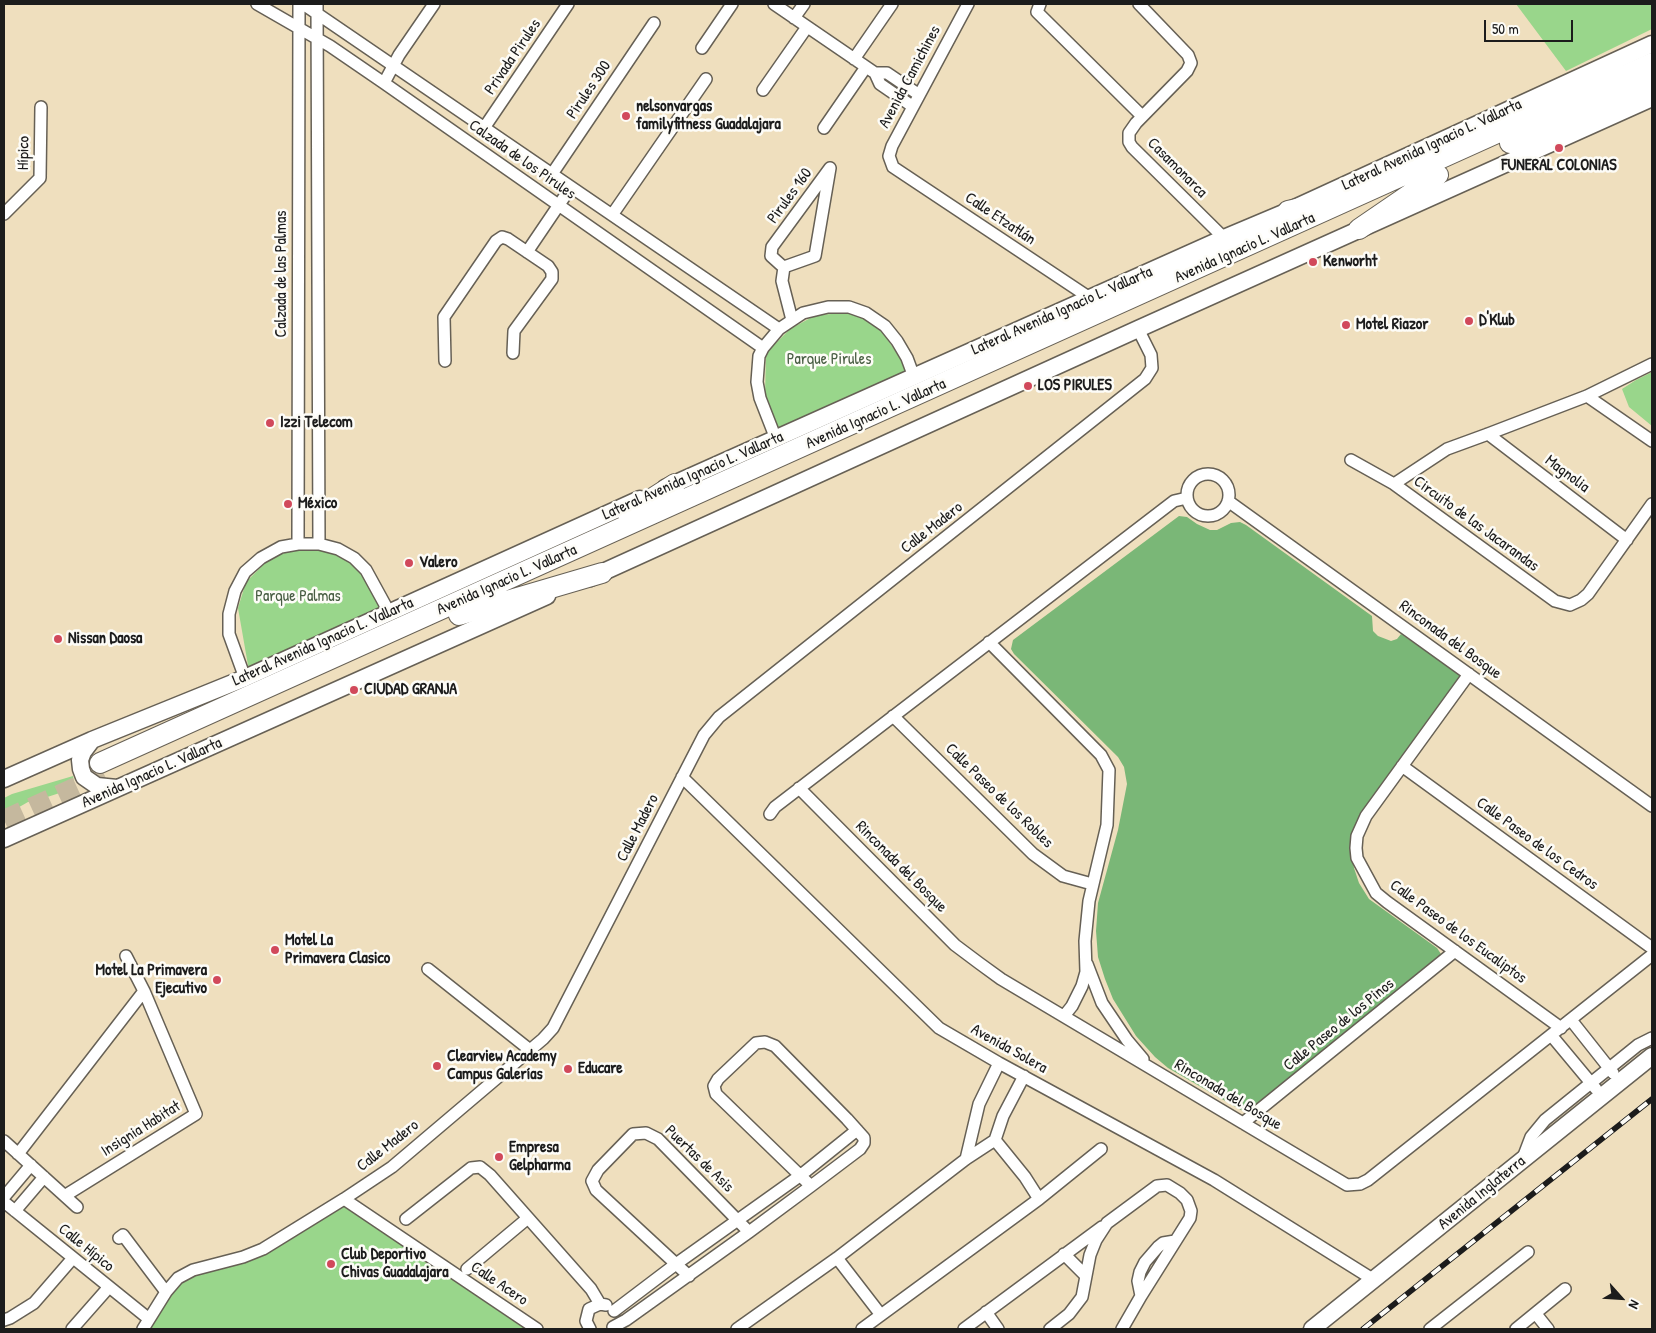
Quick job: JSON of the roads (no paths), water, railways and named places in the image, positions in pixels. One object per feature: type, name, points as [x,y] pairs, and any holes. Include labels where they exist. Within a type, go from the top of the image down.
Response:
[{"type":"highway","name":"Avenida Ignacio L. Vallarta","points":[[108,775],[573,550],[1652,63]]},
{"type":"highway","name":"Avenida Ignacio L. Vallarta","points":[[108,775],[459,614],[1652,80]]},
{"type":"highway","points":[[1359,229],[1438,175]]},
{"type":"highway","points":[[1288,211],[1364,194]]},
{"type":"highway","points":[[573,550],[675,484]]},
{"type":"highway","points":[[459,614],[602,573]]},
{"type":"street","name":"Calzada de los Pirules","points":[[257,4],[317,39],[384,82],[558,206],[763,348]]},
{"type":"street","name":"Calzada de las Palmas","points":[[298,544],[299,4]]},
{"type":"street","name":"Calzada de los Pirules","points":[[303,4],[317,9],[484,128],[779,330]]},
{"type":"street","points":[[384,82],[434,4]]},
{"type":"street","name":"Privada Pirules","points":[[484,128],[568,4]]},
{"type":"street","points":[[702,48],[732,4]]},
{"type":"street","points":[[774,4],[871,70],[887,73],[918,94]]},
{"type":"street","points":[[794,18],[804,4]]},
{"type":"street","points":[[854,59],[892,4]]},
{"type":"street","name":"Casamonarca","points":[[1040,4],[1037,12],[1142,116]]},
{"type":"street","name":"Casamonarca","points":[[1139,4],[1188,55],[1191,63],[1187,70],[1142,116],[1129,133],[1129,142],[1224,238]]},
{"type":"street","name":"Avenida Camichines","points":[[893,167],[889,156],[892,146],[962,6]]},
{"type":"street","points":[[317,9],[319,544]]},
{"type":"street","name":"Pirules 300","points":[[552,174],[654,23]]},
{"type":"street","points":[[763,90],[807,26]]},
{"type":"street","name":"Lateral Avenida Ignacio L. Vallarta","points":[[4,779],[92,740],[245,678],[1224,238],[1288,211],[1652,44]]},
{"type":"street","points":[[871,70],[880,84],[912,106]]},
{"type":"street","points":[[824,128],[871,70]]},
{"type":"street","points":[[612,215],[706,79]]},
{"type":"street","points":[[602,573],[1652,98]]},
{"type":"street","name":"Hípico","points":[[4,214],[40,178],[41,108]]},
{"type":"street","name":"Calle Etzatlán","points":[[893,167],[1090,298]]},
{"type":"street","name":"Pirules 160","points":[[830,168],[815,256],[784,267],[771,256],[772,247],[830,168]]},
{"type":"street","points":[[527,252],[571,187]]},
{"type":"street","points":[[445,361],[444,316],[496,241],[502,237],[508,239],[548,266],[552,272],[552,279],[514,331],[513,353]]},
{"type":"street","points":[[784,267],[782,281],[792,320]]},
{"type":"street","points":[[298,284],[318,283]]},
{"type":"street","points":[[776,439],[765,415],[760,398],[757,382],[759,356],[763,348],[779,330],[803,313],[828,307],[849,307],[866,313],[885,326],[897,341],[907,358],[914,377]]},
{"type":"street","name":"Calle Madero","points":[[146,1324],[166,1292],[178,1278],[193,1270],[263,1250],[392,1167],[530,1050],[553,1028],[704,735],[719,717],[1146,379],[1152,368],[1151,355],[1138,329]]},
{"type":"street","name":"Circuito de las Jacarandas","points":[[1652,364],[1588,396],[1447,449],[1394,484],[1556,600],[1570,605],[1588,594],[1652,504]]},
{"type":"street","points":[[1588,396],[1652,441]]},
{"type":"street","name":"Magnolia","points":[[1488,434],[1626,540]]},
{"type":"street","points":[[1351,460],[1394,484]]},
{"type":"street","points":[[1210,474],[1221,478],[1228,489],[1228,501],[1218,513],[1210,516],[1202,515],[1190,505],[1187,498],[1189,486],[1198,476],[1210,474]]},
{"type":"street","points":[[770,814],[775,807],[799,788],[1174,501],[1187,498]]},
{"type":"street","name":"Rinconada del Bosque","points":[[1228,501],[1652,806]]},
{"type":"street","points":[[245,678],[229,634],[229,614],[235,591],[245,572],[261,558],[281,547],[298,544],[319,544],[338,549],[354,558],[366,570],[389,612]]},
{"type":"street","name":"Avenida Ignacio L. Vallarta","points":[[4,839],[25,830],[108,775],[602,573]]},
{"type":"street","points":[[989,642],[1101,756],[1110,770],[1107,825],[1092,884],[1086,941],[1087,964],[1082,986],[1072,1006],[1064,1016]]},
{"type":"street","name":"Calle Paseo de los Eucaliptos","points":[[1469,674],[1361,825],[1356,848],[1357,858],[1376,893],[1455,951],[1556,1031],[1602,1096]]},
{"type":"street","name":"Calle Paseo de los Robles","points":[[893,716],[1033,854],[1063,876],[1092,884]]},
{"type":"street","points":[[92,740],[83,752],[80,760],[84,777],[96,786],[108,775]]},
{"type":"street","name":"Calle Paseo de los Cedros","points":[[1402,766],[1652,948]]},
{"type":"street","name":"Avenida Solera","points":[[682,777],[928,1018],[950,1035],[1214,1180],[1374,1280]]},
{"type":"street","name":"Rinconada del Bosque","points":[[799,788],[955,945],[1001,979],[1348,1185],[1360,1184],[1652,955]]},
{"type":"street","points":[[4,827],[25,830]]},
{"type":"street","name":"Calle Paseo de los Pinos","points":[[1243,1123],[1455,951]]},
{"type":"street","name":"Insignia Habitat","points":[[66,1195],[196,1114],[144,991],[126,956]]},
{"type":"street","points":[[1087,964],[1102,1003],[1127,1040],[1153,1069]]},
{"type":"street","points":[[428,969],[530,1050]]},
{"type":"street","points":[[18,1154],[144,991]]},
{"type":"street","points":[[1571,1020],[1620,1082]]},
{"type":"street","points":[[1521,1161],[1531,1137],[1538,1128],[1638,1045],[1652,1038]]},
{"type":"street","points":[[612,1328],[689,1276],[811,1186],[864,1144],[864,1138],[857,1130],[775,1046],[765,1042],[756,1043],[718,1079],[714,1086],[716,1094],[811,1186]]},
{"type":"street","name":"Avenida Inglaterra","points":[[1312,1329],[1652,1056]]},
{"type":"street","points":[[966,1159],[979,1104],[999,1063]]},
{"type":"street","points":[[737,1329],[837,1258],[966,1159],[995,1140],[1003,1116],[1024,1076]]},
{"type":"street","points":[[614,1311],[676,1264],[801,1175],[857,1130]]},
{"type":"street","name":"Puertas de Asis","points":[[689,1276],[596,1190],[592,1181],[598,1170],[633,1134],[646,1133],[658,1139],[749,1232]]},
{"type":"street","points":[[995,1140],[1039,1199]]},
{"type":"street","points":[[4,1141],[77,1206]]},
{"type":"street","points":[[862,1329],[1039,1199],[1101,1150]]},
{"type":"street","points":[[4,1198],[30,1165]]},
{"type":"street","points":[[406,1219],[471,1168],[480,1167],[490,1175],[591,1289],[600,1304]]},
{"type":"street","points":[[15,1211],[44,1177]]},
{"type":"street","points":[[970,1327],[986,1312],[1156,1186],[1166,1185],[1180,1193],[1187,1200],[1190,1218],[1175,1241],[1163,1243],[1145,1262],[1138,1281],[1141,1296],[1122,1329]]},
{"type":"street","name":"Calle Acero","points":[[344,1199],[537,1329]]},
{"type":"street","name":"Calle Hípico","points":[[4,1202],[109,1287],[146,1324]]},
{"type":"street","points":[[467,1269],[528,1218]]},
{"type":"street","points":[[1050,1329],[1069,1314],[1082,1297],[1090,1255],[1096,1240],[1107,1223]]},
{"type":"street","points":[[119,1238],[123,1235],[166,1292]]},
{"type":"street","points":[[1430,1329],[1528,1252]]},
{"type":"street","points":[[1064,1254],[1086,1276]]},
{"type":"street","points":[[4,1320],[34,1303],[73,1258]]},
{"type":"street","points":[[837,1258],[881,1315]]},
{"type":"street","points":[[72,1329],[109,1287]]},
{"type":"street","points":[[1516,1329],[1565,1289]]},
{"type":"street","points":[[585,1326],[589,1309],[600,1304],[608,1305],[614,1311],[616,1319],[612,1328]]},
{"type":"street","points":[[986,1312],[998,1329]]},
{"type":"street","points":[[1536,1314],[1548,1329]]},
{"type":"tunnel","points":[[4,820],[105,774]]},
{"type":"railway","points":[[1363,1329],[1652,1099]]},
{"type":"place","name":"nelsonvargas familyfitness Guadalajara","points":[[626,116]]},
{"type":"place","name":"FUNERAL COLONIAS","points":[[1559,148]]},
{"type":"place","name":"Kenworht","points":[[1313,262]]},
{"type":"place","name":"D'Klub","points":[[1469,321]]},
{"type":"place","name":"Motel Riazor","points":[[1346,325]]},
{"type":"place","name":"LOS PIRULES","points":[[1028,386]]},
{"type":"place","name":"Izzi Telecom","points":[[270,423]]},
{"type":"place","name":"México","points":[[288,504]]},
{"type":"place","name":"Valero","points":[[409,563]]},
{"type":"place","name":"Nissan Daosa","points":[[58,639]]},
{"type":"place","name":"CIUDAD GRANJA","points":[[354,690]]},
{"type":"place","name":"Motel La Primavera Clasico","points":[[275,950]]},
{"type":"place","name":"Motel La Primavera Ejecutivo","points":[[217,980]]},
{"type":"place","name":"Clearview Academy Campus Galerías","points":[[437,1066]]},
{"type":"place","name":"Educare","points":[[568,1069]]},
{"type":"place","name":"Empresa Gelpharma","points":[[499,1157]]},
{"type":"place","name":"Club Deportivo Chivas Guadalajara","points":[[331,1264]]},
{"type":"park label","name":"Parque Pirules","points":[[829,360]]},
{"type":"park label","name":"Parque Palmas","points":[[298,597]]}]
